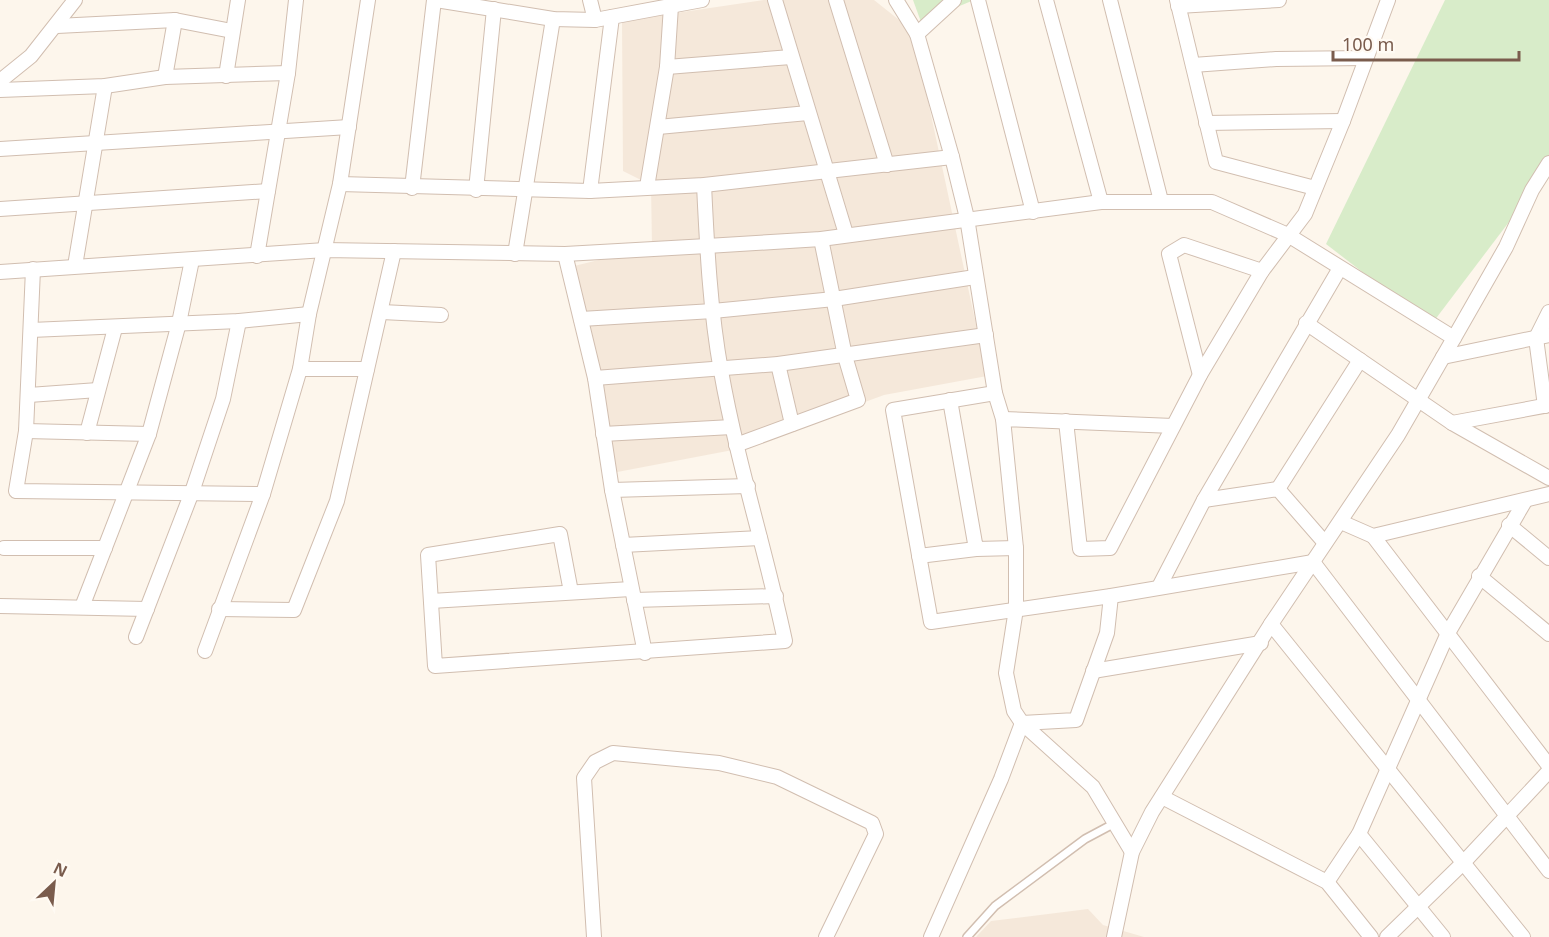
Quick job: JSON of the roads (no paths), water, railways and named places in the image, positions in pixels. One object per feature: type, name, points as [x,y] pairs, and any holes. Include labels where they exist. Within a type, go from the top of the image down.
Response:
[{"type":"street","points":[[0,81],[31,56],[57,26],[75,0]]},
{"type":"street","points":[[226,76],[238,0]]},
{"type":"street","points":[[257,256],[288,73],[296,0]]},
{"type":"street","points":[[206,651],[219,609],[263,494],[300,369],[309,314],[340,184],[368,0]]},
{"type":"street","points":[[412,188],[435,0],[553,20],[595,20],[664,5],[702,0]]},
{"type":"street","points":[[590,0],[595,20]]},
{"type":"street","points":[[776,0],[791,57],[846,234]]},
{"type":"street","points":[[836,0],[887,165]]},
{"type":"street","points":[[896,0],[917,34],[968,218],[975,277],[995,393],[1003,419],[1016,548],[1016,609],[1006,672],[1014,711],[1022,723],[1086,779],[1101,799],[1132,852]]},
{"type":"street","points":[[917,34],[954,0]]},
{"type":"street","points":[[978,0],[1033,212]]},
{"type":"street","points":[[1046,0],[1101,202]]},
{"type":"street","points":[[1110,0],[1161,201]]},
{"type":"street","points":[[1279,0],[1178,3],[1216,162],[1315,188]]},
{"type":"street","points":[[1066,420],[1080,549],[1110,548],[1200,375],[1262,271],[1305,214],[1388,0]]},
{"type":"street","points":[[647,187],[667,67],[664,5]]},
{"type":"street","points":[[476,190],[494,9]]},
{"type":"street","points":[[590,191],[612,17]]},
{"type":"street","points":[[57,26],[175,20],[232,32]]},
{"type":"street","points":[[165,77],[175,20]]},
{"type":"street","points":[[516,254],[553,20]]},
{"type":"street","points":[[667,67],[791,57]]},
{"type":"street","points":[[1193,65],[1276,58],[1366,58]]},
{"type":"street","points":[[0,90],[105,86],[165,77],[288,73]]},
{"type":"street","points":[[75,266],[105,86]]},
{"type":"street","points":[[658,128],[808,113]]},
{"type":"street","points":[[1206,123],[1343,121]]},
{"type":"street","points":[[0,149],[349,127]]},
{"type":"street","points":[[340,184],[476,190],[590,191],[704,185],[827,173],[952,157]]},
{"type":"street","points":[[1114,937],[1132,852],[1162,797],[1271,624],[1341,522],[1418,400],[1506,248],[1532,190],[1549,163]]},
{"type":"street","points":[[571,592],[560,534],[428,555],[435,666],[645,653],[785,641],[776,596],[736,445],[721,369],[713,311],[704,185]]},
{"type":"street","points":[[0,209],[268,190]]},
{"type":"street","points":[[0,272],[325,250],[565,254],[707,246],[821,239],[1101,202],[1212,202],[1288,235],[1454,338]]},
{"type":"street","points":[[736,445],[858,400],[845,356],[821,239]]},
{"type":"street","points":[[1200,375],[1169,254],[1184,245],[1262,271]]},
{"type":"street","points":[[219,609],[294,610],[337,501],[382,312],[394,251]]},
{"type":"street","points":[[565,254],[595,378],[612,490],[645,653]]},
{"type":"street","points":[[82,607],[149,434],[179,323],[192,260]]},
{"type":"street","points":[[1159,587],[1204,500],[1340,268]]},
{"type":"street","points":[[33,269],[29,395],[26,431],[16,491],[263,494]]},
{"type":"street","points":[[581,319],[713,311],[834,299],[975,277]]},
{"type":"street","points":[[382,312],[441,315]]},
{"type":"street","points":[[1452,423],[1547,406],[1542,337],[1549,312]]},
{"type":"street","points":[[31,330],[239,321],[309,314]]},
{"type":"street","points":[[136,637],[192,492],[223,399],[239,321]]},
{"type":"street","points":[[1306,323],[1452,423],[1549,478]]},
{"type":"street","points":[[87,433],[115,328]]},
{"type":"street","points":[[595,378],[778,364],[986,335]]},
{"type":"street","points":[[1443,357],[1542,337]]},
{"type":"street","points":[[1204,500],[1278,489],[1360,360]]},
{"type":"street","points":[[778,364],[792,424]]},
{"type":"street","points":[[300,369],[368,369]]},
{"type":"street","points":[[29,395],[98,390]]},
{"type":"street","points":[[995,393],[893,410],[931,622],[1112,596],[1313,562]]},
{"type":"street","points":[[950,400],[976,549]]},
{"type":"street","points":[[1003,419],[1173,426]]},
{"type":"street","points":[[603,434],[732,427]]},
{"type":"street","points":[[26,431],[149,434]]},
{"type":"street","points":[[612,490],[747,486]]},
{"type":"street","points":[[1278,489],[1325,543]]},
{"type":"street","points":[[1373,536],[1549,494]]},
{"type":"street","points":[[1327,882],[1359,834],[1419,703],[1448,633],[1479,576],[1525,501]]},
{"type":"street","points":[[1341,522],[1373,536],[1549,766]]},
{"type":"street","points":[[1509,525],[1549,558]]},
{"type":"street","points":[[623,545],[760,538]]},
{"type":"street","points":[[4,548],[105,548]]},
{"type":"street","points":[[919,556],[976,549],[1016,548]]},
{"type":"street","points":[[1313,562],[1549,871]]},
{"type":"street","points":[[1479,576],[1549,634]]},
{"type":"street","points":[[431,601],[571,592],[776,596]]},
{"type":"street","points":[[1022,723],[1076,720],[1107,633],[1112,596]]},
{"type":"street","points":[[0,606],[147,609]]},
{"type":"street","points":[[1271,624],[1523,937]]},
{"type":"street","points":[[1093,671],[1261,642]]},
{"type":"street","points":[[931,937],[1001,779],[1022,723]]},
{"type":"street","points":[[594,937],[584,778],[595,762],[613,753],[719,764],[777,777],[872,823],[876,834],[826,937]]},
{"type":"street","points":[[1387,937],[1417,905],[1463,863],[1549,771]]},
{"type":"street","points":[[1162,797],[1327,882],[1371,937]]},
{"type":"street","points":[[1359,834],[1443,937]]},
{"type":"lane","points":[[967,937],[995,906],[1085,839],[1115,823]]}]
